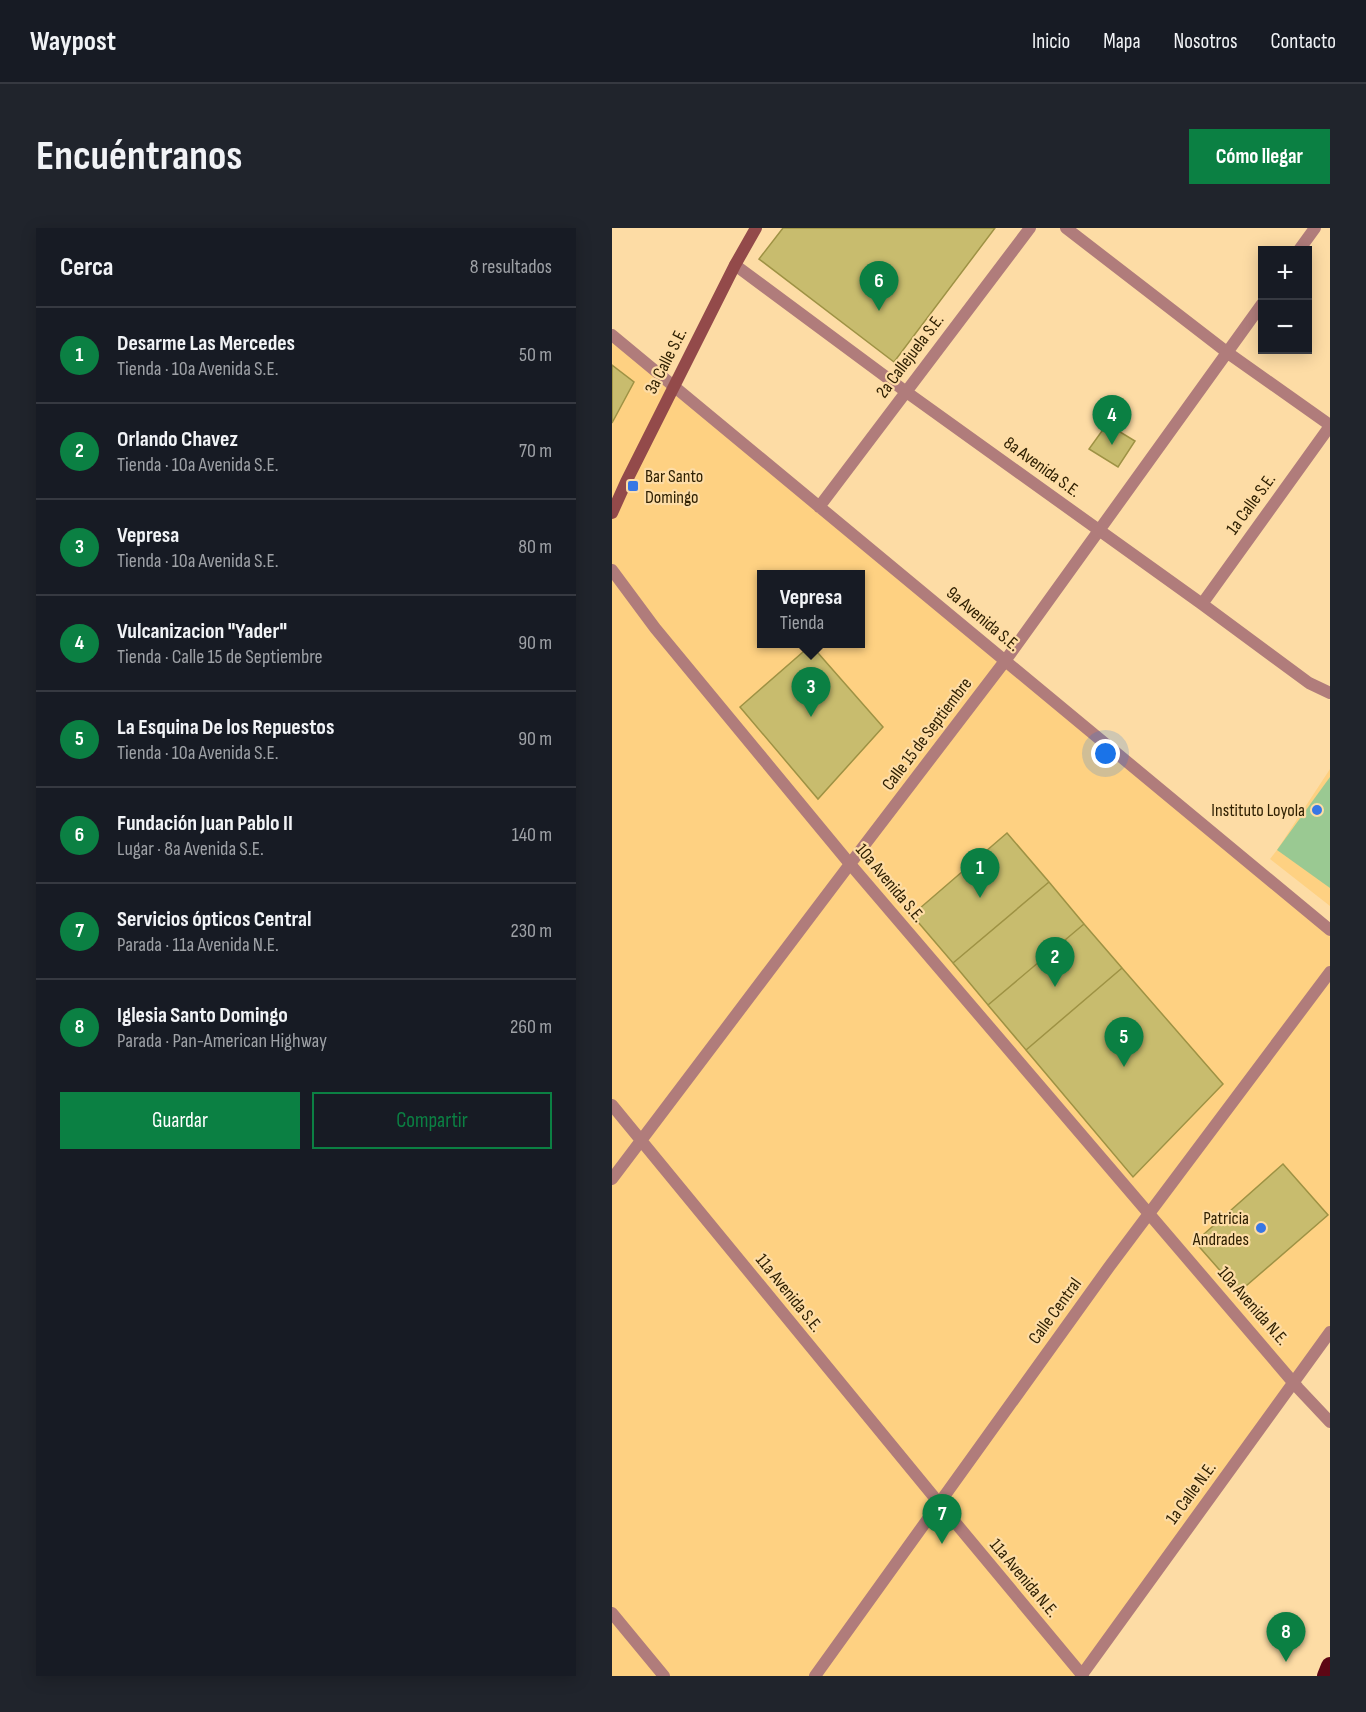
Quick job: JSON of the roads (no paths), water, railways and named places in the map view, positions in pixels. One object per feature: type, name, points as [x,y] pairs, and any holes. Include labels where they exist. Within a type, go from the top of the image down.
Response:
[{"type":"highway","points":[[1326,1676],[1330,1666]]},
{"type":"street","name":"3a Calle S.E.","points":[[612,513],[735,265],[756,228]]},
{"type":"street","name":"2a Callejuela S.E.","points":[[819,507],[1030,228]]},
{"type":"street","points":[[1066,228],[1228,353],[1330,426]]},
{"type":"street","points":[[1302,246],[1315,228]]},
{"type":"street","name":"8a Avenida S.E.","points":[[735,265],[1309,683],[1330,693]]},
{"type":"street","name":"Calle 15 de Septiembre","points":[[612,1179],[1005,661],[1258,310]]},
{"type":"street","name":"9a Avenida S.E.","points":[[612,335],[1330,930]]},
{"type":"street","name":"1a Calle S.E.","points":[[1202,604],[1330,426]]},
{"type":"street","name":"10a Avenida S.E.","points":[[612,570],[655,628],[850,864],[1149,1213]]},
{"type":"street","name":"Calle Central","points":[[815,1676],[1149,1213],[1330,972]]},
{"type":"street","name":"11a Avenida S.E.","points":[[612,1105],[939,1503]]},
{"type":"street","name":"10a Avenida N.E.","points":[[1149,1213],[1330,1422]]},
{"type":"street","name":"1a Calle N.E.","points":[[1082,1676],[1330,1332]]},
{"type":"street","name":"11a Avenida N.E.","points":[[939,1503],[1082,1676]]},
{"type":"street","points":[[612,1613],[664,1676]]},
{"type":"place","name":"Fundación Juan Pablo II","points":[[879,311]]},
{"type":"place","name":"Vulcanizacion \"Yader\"","points":[[1112,445]]},
{"type":"place","name":"Bar Santo Domingo","points":[[633,486]]},
{"type":"place","name":"Vepresa","points":[[811,717]]},
{"type":"place","name":"Instituto Loyola","points":[[1317,810]]},
{"type":"place","name":"Desarme Las Mercedes","points":[[980,898]]},
{"type":"place","name":"Orlando Chavez","points":[[1055,987]]},
{"type":"place","name":"La Esquina De los Repuestos","points":[[1124,1067]]},
{"type":"place","name":"Patricia Andrades","points":[[1261,1228]]},
{"type":"place","name":"Servicios ópticos Central","points":[[942,1544]]},
{"type":"place","name":"Iglesia Santo Domingo","points":[[1286,1662]]}]
